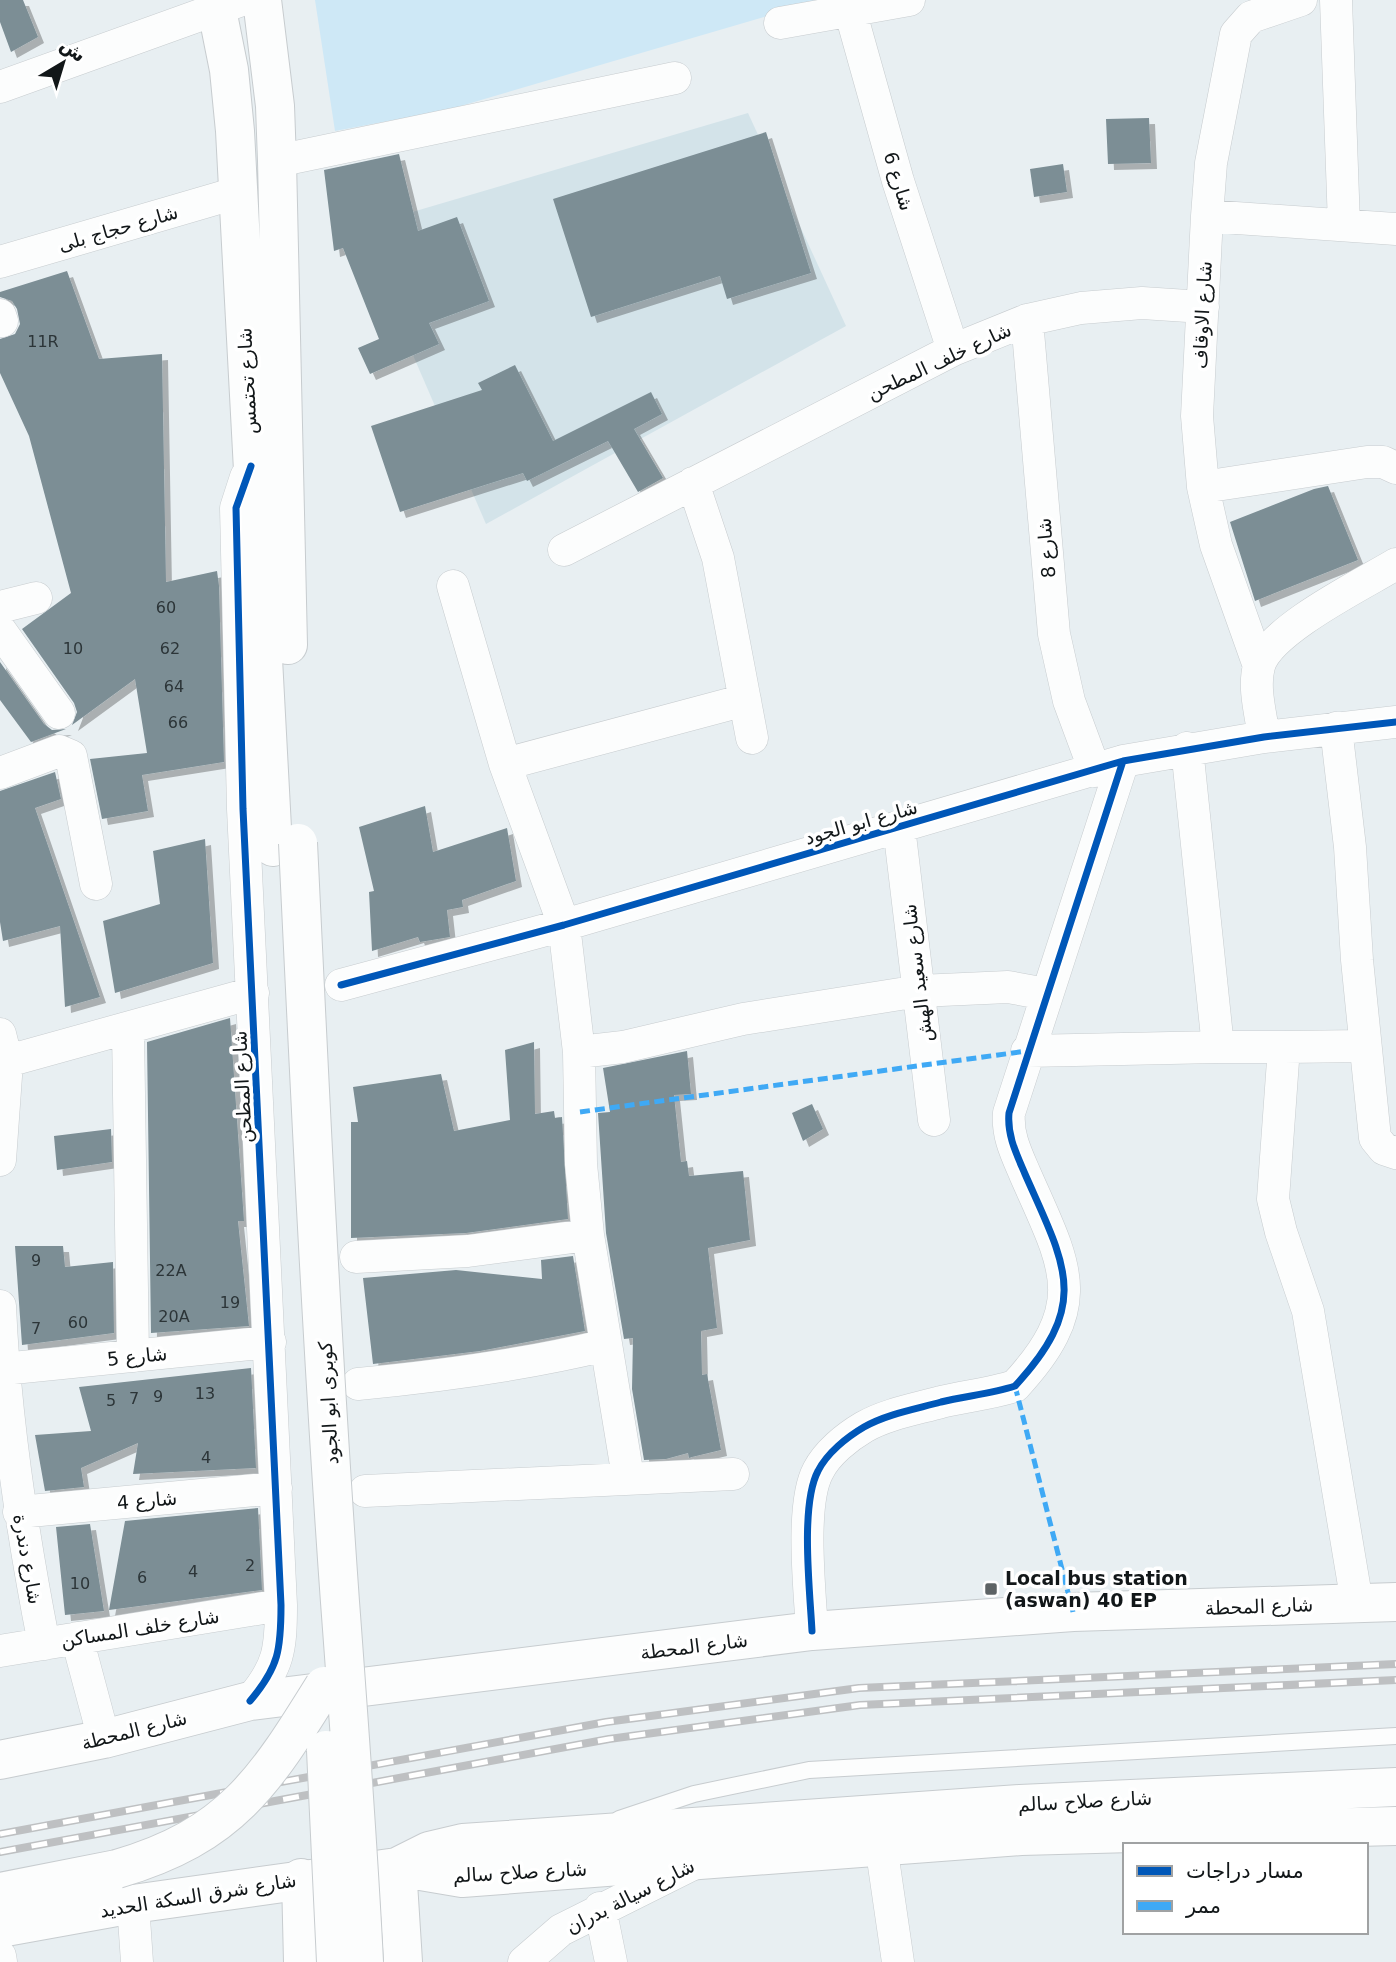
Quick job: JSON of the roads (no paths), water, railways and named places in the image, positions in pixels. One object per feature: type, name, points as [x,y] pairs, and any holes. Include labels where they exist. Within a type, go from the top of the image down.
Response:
[{"type":"main road","name":"شارع تحتمس","points":[[262,0],[274,93],[277,162],[286,594],[286,845]]},
{"type":"main road","name":"شارع تحتمس","points":[[225,3],[251,466],[286,845]]},
{"type":"main road","name":"كوبرى ابو الجود","points":[[286,845],[289,1185],[324,1686],[336,1962]]},
{"type":"main road","name":"كوبرى ابو الجود","points":[[286,845],[315,1184],[340,1603],[354,1757],[364,1962]]},
{"type":"main road","name":"شارع المحطة","points":[[0,1760],[104,1739],[250,1701],[812,1631],[1073,1612],[1396,1602]]},
{"type":"main road","points":[[0,1892],[117,1869],[153,1858],[177,1847],[223,1818],[253,1791],[279,1759],[324,1686]]},
{"type":"main road","name":"شارع صلاح سالم","points":[[397,1867],[429,1851],[463,1843],[583,1833],[1020,1804],[1396,1787]]},
{"type":"main road","name":"شارع صلاح سالم","points":[[397,1867],[462,1878],[1021,1836],[1396,1826]]},
{"type":"main road","points":[[397,1867],[403,1962]]},
{"type":"main road","name":"شارع شرق السكة الحديد","points":[[0,1928],[134,1903],[301,1878],[397,1867]]},
{"type":"main road","points":[[301,1878],[303,1962]]},
{"type":"street","points":[[780,23],[909,0]]},
{"type":"street","name":"شارع الاوقاف","points":[[1259,666],[1216,545],[1203,487],[1197,416],[1206,216],[1211,163],[1238,12],[1251,17],[1301,0]]},
{"type":"street","points":[[1336,0],[1344,225]]},
{"type":"street","points":[[0,87],[225,3]]},
{"type":"street","name":"شارع 6","points":[[850,10],[898,181],[953,349]]},
{"type":"street","points":[[277,162],[675,78]]},
{"type":"street","name":"شارع حجاج بلى","points":[[0,262],[236,193]]},
{"type":"street","points":[[1206,216],[1396,229]]},
{"type":"street","name":"شارع خلف المطحن","points":[[564,550],[953,349],[1027,320],[1081,308],[1142,303],[1203,307]]},
{"type":"street","name":"شارع 8","points":[[1027,320],[1054,634],[1066,690],[1109,766]]},
{"type":"street","points":[[1203,487],[1367,462],[1383,462],[1396,468]]},
{"type":"street","name":"شارع المطحن","points":[[250,1701],[270,1678],[281,1643],[270,1342],[243,809],[236,509],[251,466]]},
{"type":"street","points":[[693,483],[718,558],[752,738]]},
{"type":"street","points":[[1264,737],[1257,690],[1259,666],[1272,643],[1396,564]]},
{"type":"street","points":[[453,586],[505,764],[564,925],[579,1052],[582,1164],[588,1235],[628,1477]]},
{"type":"street","points":[[0,607],[36,598]]},
{"type":"street","points":[[0,630],[59,713]]},
{"type":"street","points":[[505,764],[745,700]]},
{"type":"street","name":"شارع ابو الجود","points":[[341,985],[564,925],[1109,766],[1187,748],[1336,728],[1396,723]]},
{"type":"street","points":[[1336,728],[1350,847],[1364,1046],[1375,1138],[1384,1149],[1396,1153]]},
{"type":"street","points":[[1187,748],[1217,1046]]},
{"type":"street","points":[[3,767],[59,751],[71,756],[96,884]]},
{"type":"street","points":[[812,1631],[809,1573],[811,1492],[818,1471],[827,1459],[846,1440],[866,1426],[949,1400],[1014,1386],[1052,1337],[1063,1314],[1066,1294],[1054,1242],[1010,1139],[1007,1125],[1109,766]]},
{"type":"street","name":"شارع سعيد الهش","points":[[900,827],[934,1120]]},
{"type":"street","points":[[579,1052],[623,1047],[743,1019],[919,992],[1009,987],[1046,994]]},
{"type":"street","points":[[0,1160],[2,1053],[128,1029],[253,993]]},
{"type":"street","points":[[128,1029],[133,1356]]},
{"type":"street","points":[[1027,1051],[1217,1046],[1364,1046]]},
{"type":"street","points":[[1284,1046],[1273,1199],[1281,1232],[1308,1311],[1357,1603]]},
{"type":"street","points":[[356,1257],[468,1251],[588,1235]]},
{"type":"street","name":"شارع دندرة","points":[[0,1306],[3,1369],[19,1512],[44,1644]]},
{"type":"street","name":"شارع 5","points":[[3,1369],[270,1342]]},
{"type":"street","points":[[358,1384],[477,1371],[543,1360],[606,1345]]},
{"type":"street","points":[[365,1491],[733,1474]]},
{"type":"street","name":"شارع 4","points":[[19,1512],[276,1488]]},
{"type":"street","name":"شارع خلف المساكن","points":[[0,1651],[281,1605]]},
{"type":"street","points":[[77,1639],[104,1739]]},
{"type":"street","points":[[881,1845],[898,1962]]},
{"type":"street","name":"شارع سيالة بدران","points":[[524,1962],[561,1930],[600,1908],[704,1859]]},
{"type":"street","points":[[134,1903],[137,1962]]},
{"type":"street","points":[[600,1908],[611,1962]]},
{"type":"street","points":[[0,1956],[1,1962]]},
{"type":"lane","points":[[583,1833],[694,1794],[809,1770],[1396,1736]]},
{"type":"railway","points":[[0,1834],[606,1722],[859,1688],[1396,1664]]},
{"type":"railway","points":[[0,1852],[609,1739],[860,1705],[1396,1680]]},
{"type":"place","name":"Local bus station (aswan) 40 EP","points":[[991,1589]]}]
